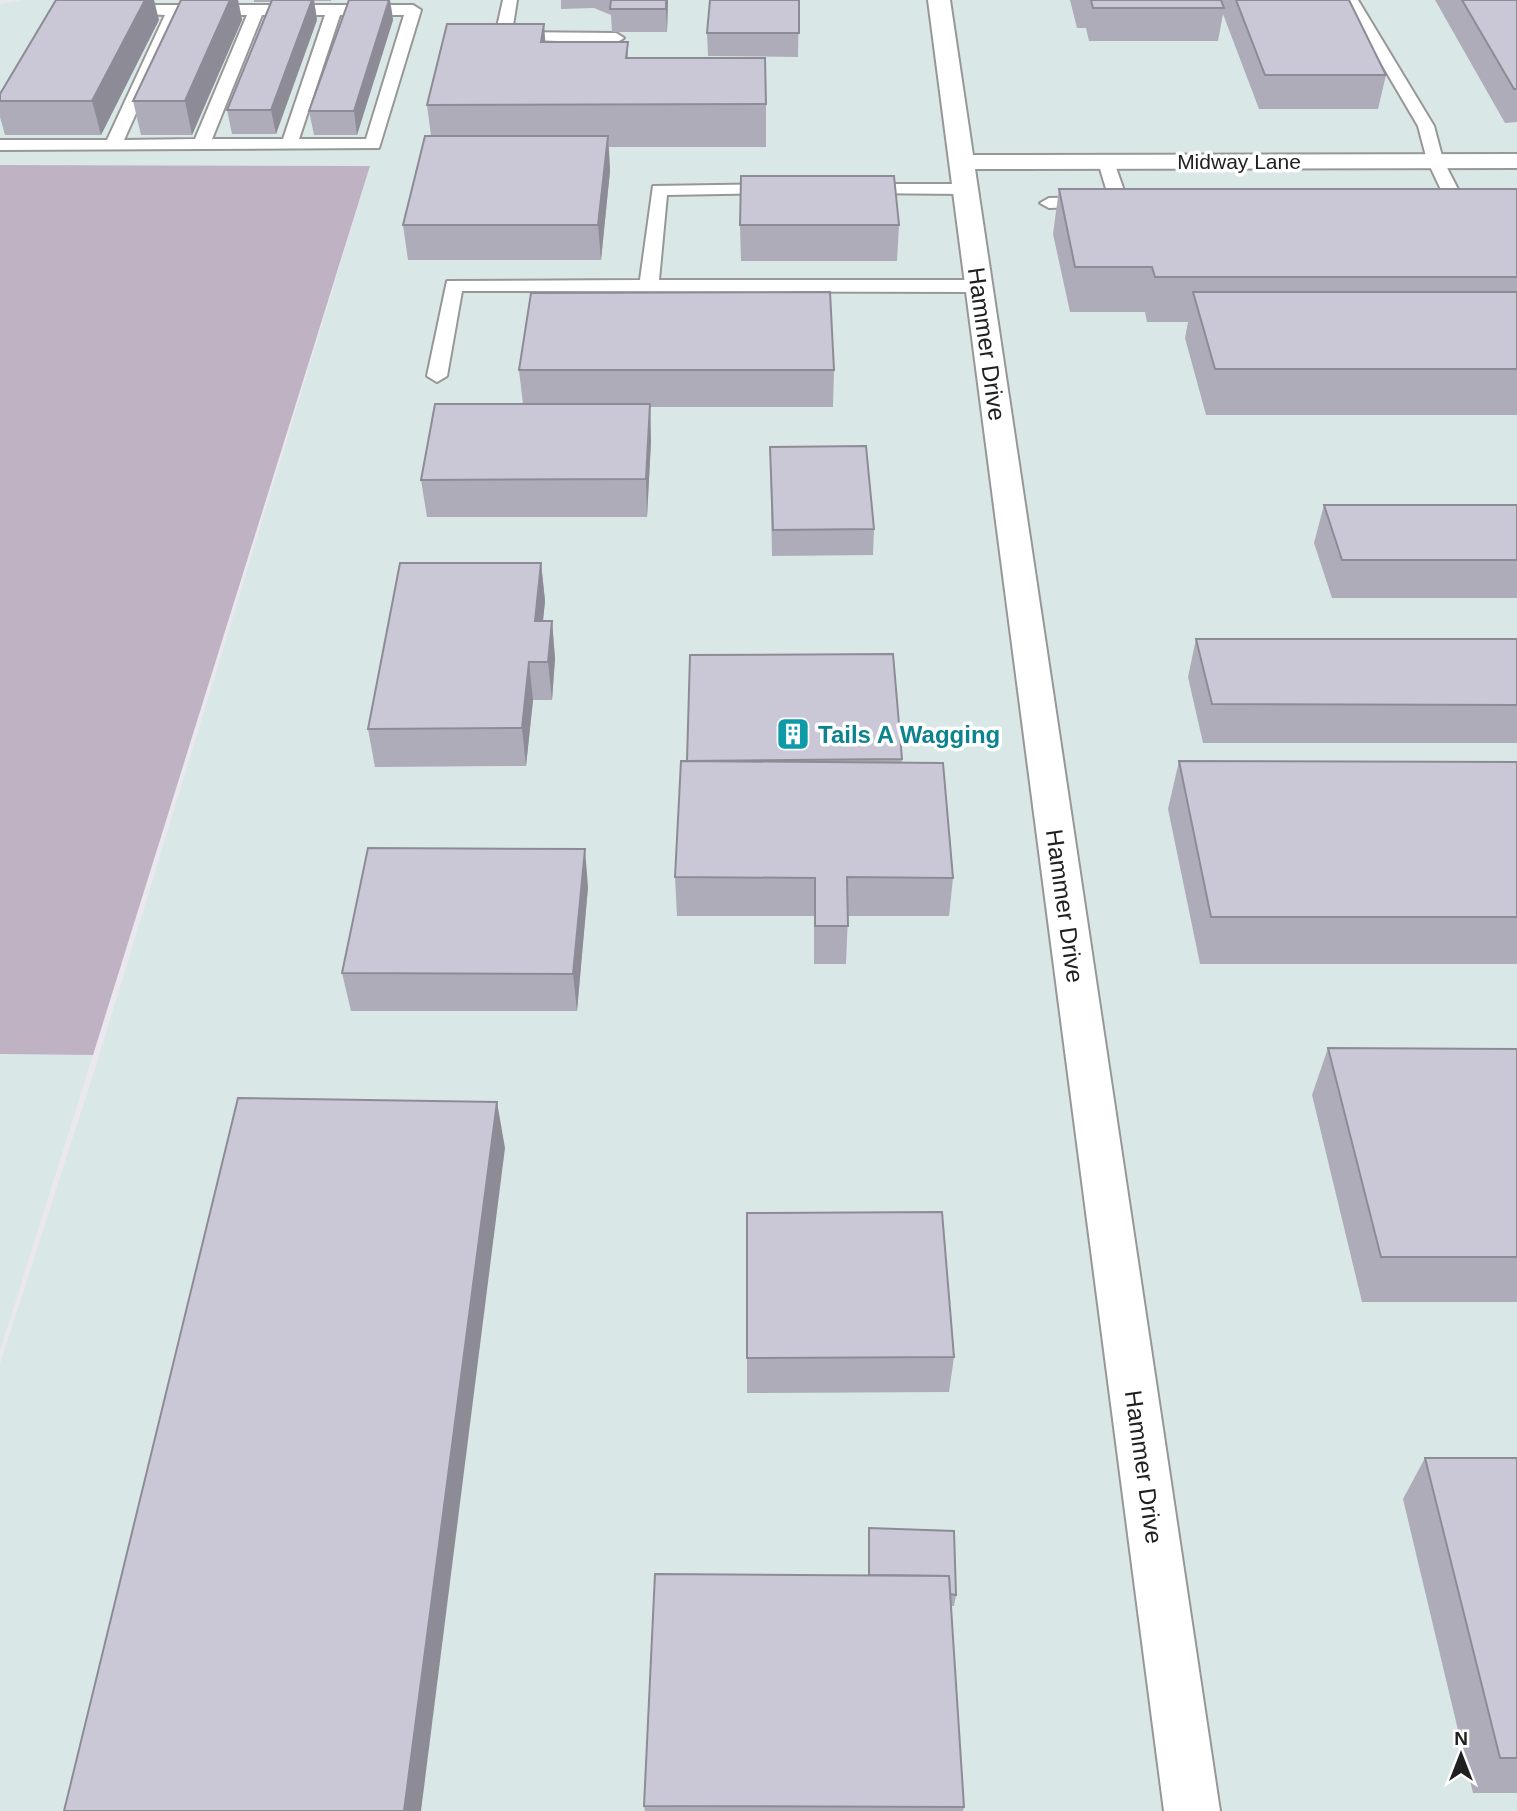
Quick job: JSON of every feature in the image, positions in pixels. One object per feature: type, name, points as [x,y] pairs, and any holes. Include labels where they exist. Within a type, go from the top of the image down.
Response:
[{"type":"street","name":"Hammer Drive","points":[[939,0],[1192,1811]]},
{"type":"street","name":"Midway Lane","points":[[962,175],[1106,162],[1517,161]]},
{"type":"lane","points":[[510,0],[503,36],[616,38]]},
{"type":"lane","points":[[1351,0],[1426,126],[1436,160],[1454,199],[1412,199]]},
{"type":"lane","points":[[0,145],[373,144],[413,10],[109,10]]},
{"type":"lane","points":[[113,145],[175,10]]},
{"type":"lane","points":[[201,145],[256,10]]},
{"type":"lane","points":[[289,145],[334,10]]},
{"type":"lane","points":[[1049,203],[1126,202],[1106,162]]},
{"type":"lane","points":[[841,189],[962,175]]},
{"type":"lane","points":[[649,285],[659,190],[799,189]]},
{"type":"lane","points":[[436,376],[454,285],[979,286]]},
{"type":"shaded area","points":[[23,0],[1517,0],[1517,1811],[0,1811],[0,1364],[99,1056],[370,167],[0,165],[0,4]]},
{"type":"shaded area","points":[[0,165],[370,166],[93,1055],[0,1054]]},
{"type":"shaded area","points":[[0,1054],[93,1055],[0,1351]]},
{"type":"building","points":[[56,0],[145,0],[92,101],[0,101],[0,94]]},
{"type":"building","points":[[181,0],[230,0],[185,101],[133,101]]},
{"type":"building","points":[[272,0],[312,0],[271,110],[227,110]]},
{"type":"building","points":[[349,0],[389,0],[354,111],[309,111]]},
{"type":"building","points":[[611,0],[666,0],[666,9],[610,9]]},
{"type":"building","points":[[710,0],[799,0],[799,33],[707,33]]},
{"type":"building","points":[[1091,0],[1221,0],[1224,8],[1093,8]]},
{"type":"building","points":[[1236,0],[1349,0],[1386,75],[1265,75]]},
{"type":"building","points":[[1462,0],[1517,0],[1517,89],[1514,89]]},
{"type":"building","points":[[447,24],[544,24],[541,42],[628,42],[626,58],[765,58],[766,104],[427,105]]},
{"type":"building","points":[[425,136],[608,136],[598,225],[403,225]]},
{"type":"building","points":[[741,176],[894,176],[899,225],[740,225]]},
{"type":"building","points":[[1059,189],[1517,189],[1517,277],[1155,277],[1152,267],[1075,267]]},
{"type":"building","points":[[830,292],[834,370],[519,370],[531,293]]},
{"type":"building","points":[[1193,292],[1517,292],[1517,369],[1215,369]]},
{"type":"building","points":[[435,404],[650,404],[646,479],[421,480]]},
{"type":"building","points":[[866,446],[874,529],[773,530],[770,447]]},
{"type":"building","points":[[1324,505],[1517,505],[1517,560],[1342,560]]},
{"type":"building","points":[[400,563],[541,563],[535,621],[552,621],[548,662],[529,662],[522,728],[368,729]]},
{"type":"building","points":[[1196,639],[1517,639],[1517,705],[1212,704]]},
{"type":"building","name":"Tails A Wagging","points":[[893,654],[902,759],[687,761],[690,655]]},
{"type":"building","points":[[681,761],[943,763],[953,878],[847,877],[848,926],[815,926],[815,878],[675,877]]},
{"type":"building","points":[[1179,761],[1517,762],[1517,917],[1211,917]]},
{"type":"building","points":[[368,848],[585,849],[573,974],[342,973]]},
{"type":"building","points":[[1328,1048],[1517,1049],[1517,1257],[1381,1257]]},
{"type":"building","points":[[238,1098],[497,1102],[404,1811],[64,1811]]},
{"type":"building","points":[[942,1212],[954,1357],[747,1358],[747,1213]]},
{"type":"building","points":[[1425,1458],[1517,1458],[1517,1758],[1500,1758]]},
{"type":"building","points":[[869,1528],[954,1531],[956,1595],[950,1594],[949,1576],[869,1575]]},
{"type":"building","points":[[655,1574],[949,1576],[964,1807],[644,1806]]},
{"type":"place","name":"Tails A Wagging","points":[[793,734]]}]
